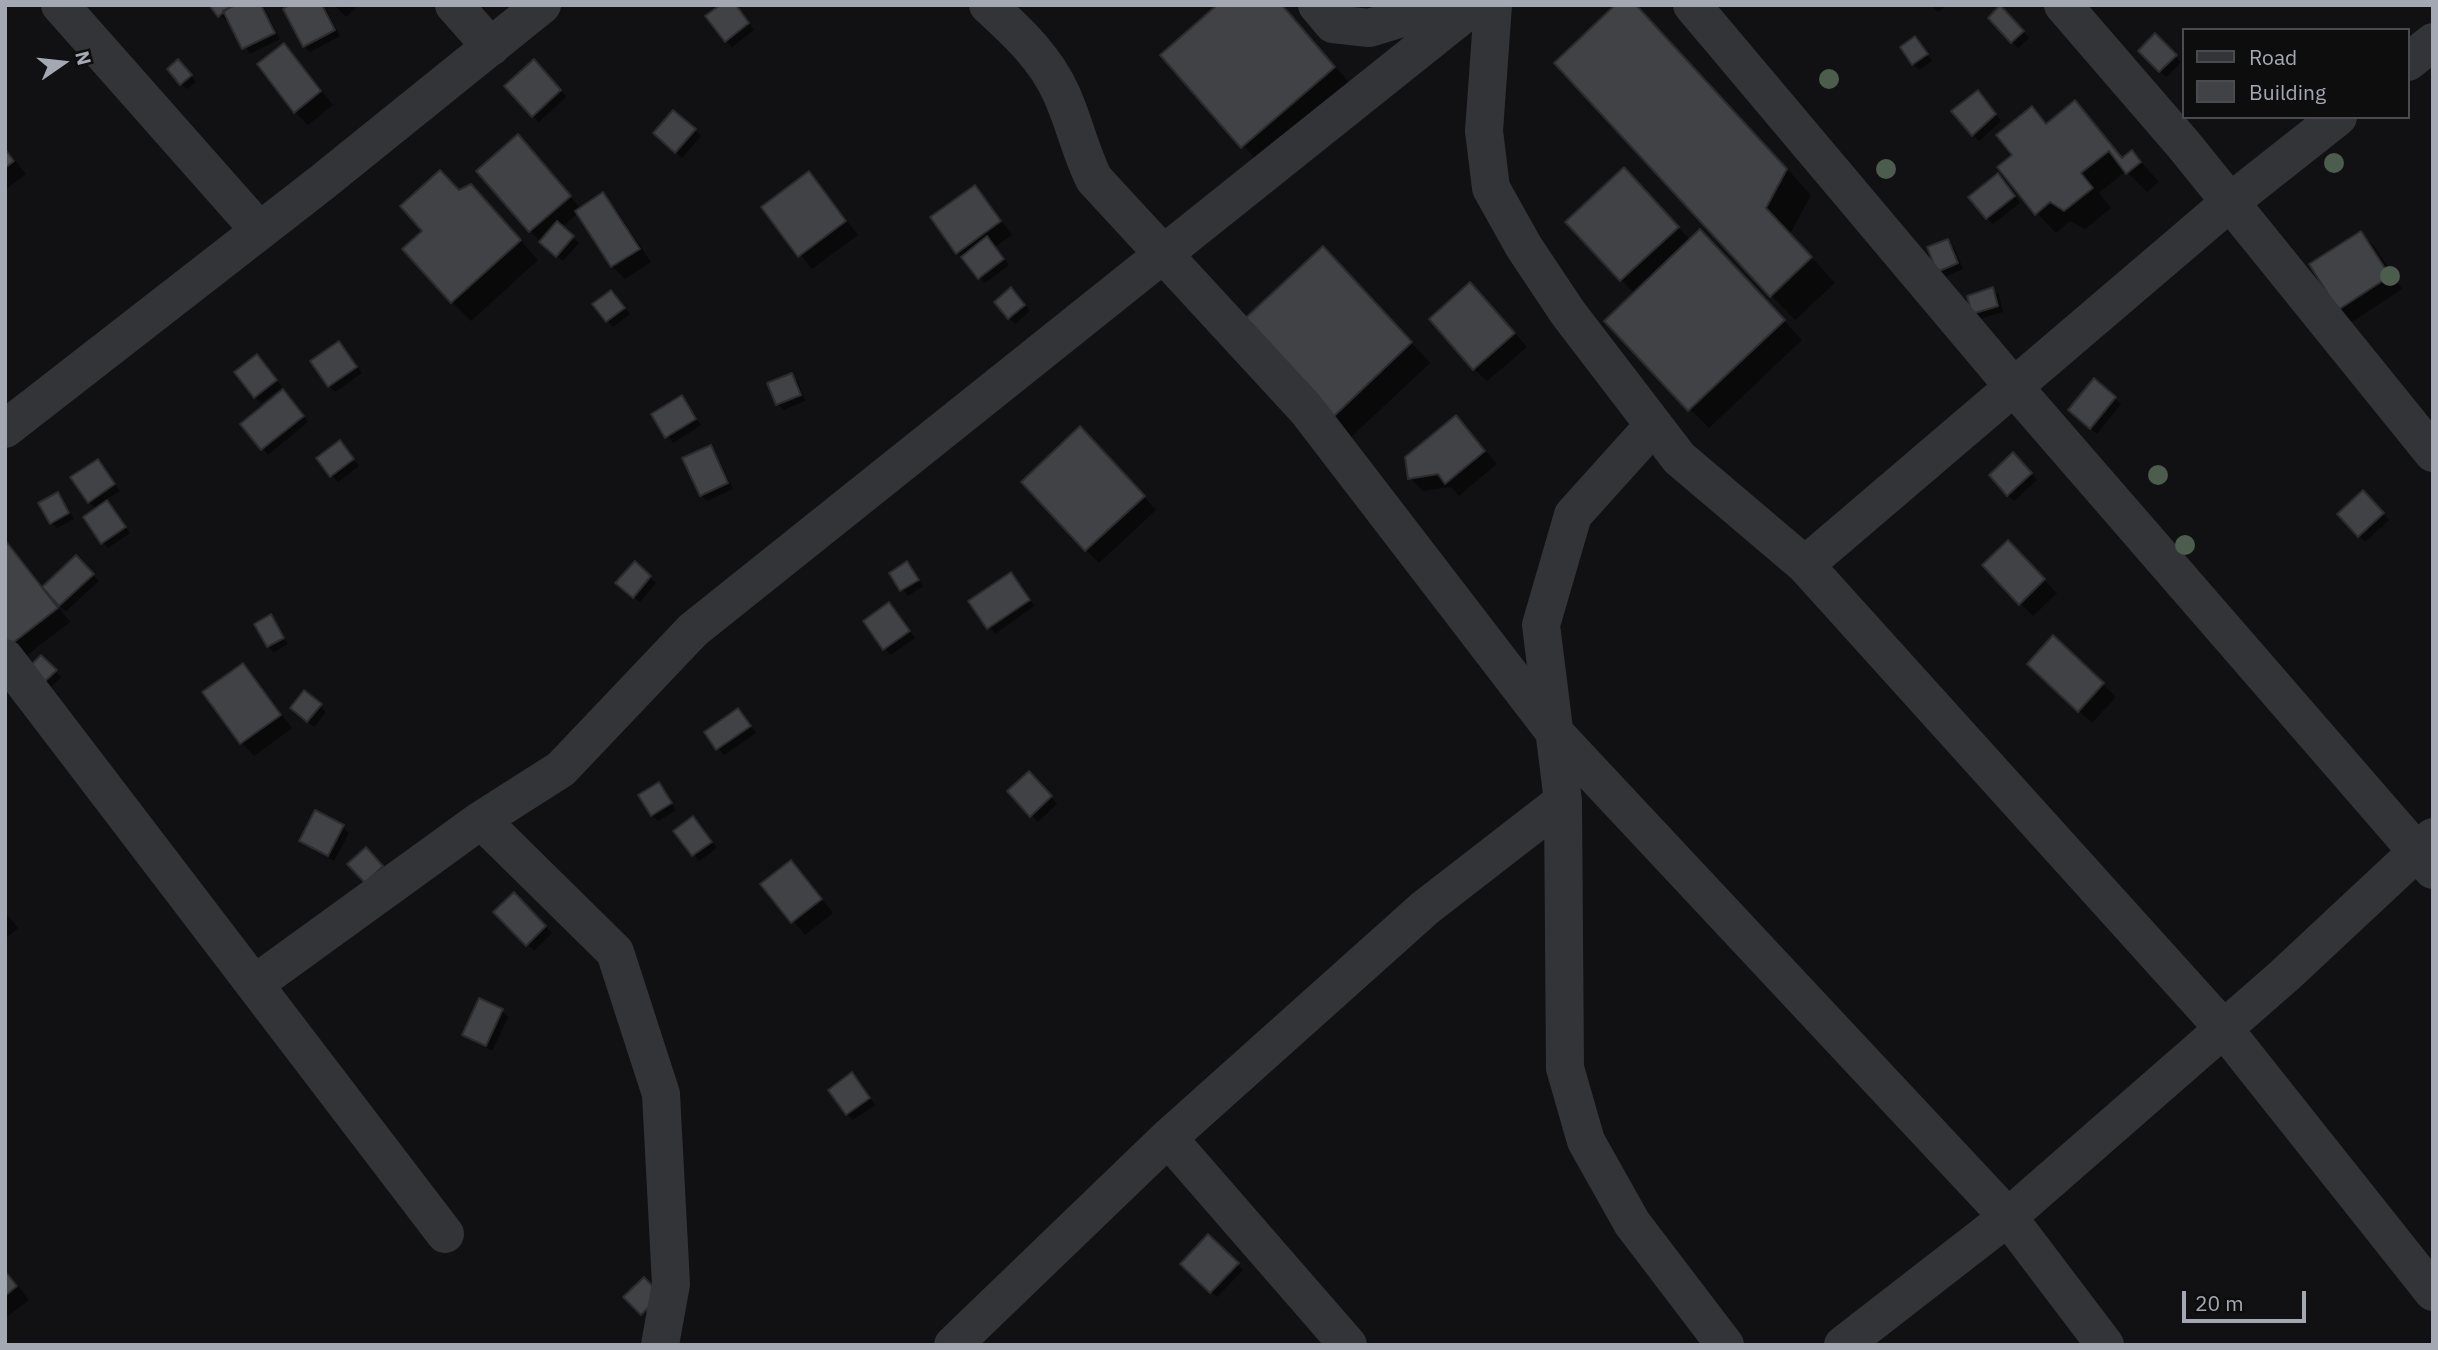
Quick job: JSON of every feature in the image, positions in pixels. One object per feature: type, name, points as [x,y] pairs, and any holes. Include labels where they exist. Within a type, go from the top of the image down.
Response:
[{"type":"street","points":[[60,5],[259,230]]},
{"type":"street","points":[[454,5],[491,47]]},
{"type":"street","points":[[5,429],[542,5]]},
{"type":"street","points":[[988,5],[1030,45],[1060,91],[1080,150],[1094,179],[1162,257],[1306,409],[1555,733],[2008,1217],[2105,1345]]},
{"type":"street","points":[[1317,5],[1333,24],[1369,29],[1445,5]]},
{"type":"street","points":[[256,983],[481,820],[561,769],[693,630],[1475,5]]},
{"type":"street","points":[[1493,5],[1484,131],[1491,188],[1524,247],[1568,313],[1679,458],[1805,565],[2224,1029],[2433,1292]]},
{"type":"street","points":[[1692,5],[2013,386],[2427,853],[2008,1217],[1843,1345]]},
{"type":"street","points":[[2063,5],[2183,144],[2228,203],[2433,453]]},
{"type":"street","points":[[2410,60],[2433,43]]},
{"type":"street","points":[[1805,565],[2228,203],[2335,119]]},
{"type":"street","points":[[1654,425],[1573,515],[1541,625],[1563,800],[1565,1068],[1586,1141],[1632,1223],[1725,1345]]},
{"type":"street","points":[[5,658],[256,983],[445,1234]]},
{"type":"street","points":[[953,1345],[1168,1138],[1425,908],[1563,800]]},
{"type":"street","points":[[481,820],[615,953],[661,1094],[671,1284],[660,1345]]},
{"type":"street","points":[[1168,1138],[1348,1345]]},
{"type":"building","points":[[209,5],[232,5],[218,17]]},
{"type":"building","points":[[235,5],[261,5],[275,33],[242,49],[223,11]]},
{"type":"building","points":[[289,5],[322,5],[335,30],[303,47],[283,9]]},
{"type":"building","points":[[720,5],[736,5],[749,23],[725,42],[705,16]]},
{"type":"building","points":[[1217,5],[1282,5],[1335,67],[1241,148],[1160,55]]},
{"type":"building","points":[[1615,5],[1636,5],[1787,169],[1766,208],[1812,257],[1770,297],[1554,63]]},
{"type":"building","points":[[2000,5],[2024,31],[2011,43],[1988,18]]},
{"type":"building","points":[[2155,33],[2177,55],[2159,72],[2138,51]]},
{"type":"building","points":[[1915,36],[1928,54],[1912,65],[1900,47]]},
{"type":"building","points":[[284,43],[321,91],[294,113],[257,64]]},
{"type":"building","points":[[178,59],[192,75],[180,85],[167,69]]},
{"type":"building","points":[[534,59],[561,90],[532,117],[504,86]]},
{"type":"building","points":[[1978,90],[1996,114],[1972,136],[1951,111]]},
{"type":"building","points":[[2075,100],[2122,158],[2132,150],[2141,162],[2126,174],[2109,151],[2081,173],[2093,188],[2064,211],[2050,202],[2035,215],[1997,167],[2012,155],[1996,135],[2032,106],[2046,124]]},
{"type":"building","points":[[673,110],[696,129],[675,153],[653,133]]},
{"type":"building","points":[[518,134],[571,196],[529,232],[476,171]]},
{"type":"building","points":[[5,149],[14,161],[5,168]]},
{"type":"building","points":[[1624,167],[1679,227],[1620,281],[1565,222]]},
{"type":"building","points":[[440,170],[459,190],[471,184],[521,240],[451,303],[402,249],[422,231],[400,206]]},
{"type":"building","points":[[809,171],[846,221],[798,257],[761,207]]},
{"type":"building","points":[[1998,173],[2015,196],[1986,219],[1968,197]]},
{"type":"building","points":[[975,185],[1001,221],[956,254],[930,217]]},
{"type":"building","points":[[603,192],[640,249],[611,267],[575,211]]},
{"type":"building","points":[[557,221],[574,236],[556,257],[539,242]]},
{"type":"building","points":[[1700,229],[1785,320],[1688,411],[1604,321]]},
{"type":"building","points":[[2361,231],[2390,276],[2338,310],[2309,264]]},
{"type":"building","points":[[987,236],[1004,259],[978,279],[961,257]]},
{"type":"building","points":[[1948,239],[1958,263],[1937,272],[1927,247]]},
{"type":"building","points":[[1323,246],[1412,342],[1330,420],[1239,324]]},
{"type":"building","points":[[1470,282],[1515,333],[1473,370],[1429,319]]},
{"type":"building","points":[[1011,287],[1025,305],[1008,319],[994,302]]},
{"type":"building","points":[[1993,287],[1998,306],[1972,314],[1967,296]]},
{"type":"building","points":[[611,290],[625,308],[606,322],[592,304]]},
{"type":"building","points":[[339,341],[357,367],[328,387],[310,361]]},
{"type":"building","points":[[257,354],[277,380],[254,398],[234,372]]},
{"type":"building","points":[[792,373],[801,395],[776,405],[767,383]]},
{"type":"building","points":[[2094,378],[2116,397],[2090,429],[2068,410]]},
{"type":"building","points":[[283,389],[304,416],[261,450],[240,424]]},
{"type":"building","points":[[682,395],[696,419],[665,438],[651,414]]},
{"type":"building","points":[[1456,415],[1485,451],[1445,484],[1438,474],[1408,479],[1405,457]]},
{"type":"building","points":[[1080,426],[1145,496],[1085,551],[1021,482]]},
{"type":"building","points":[[340,440],[354,459],[330,477],[316,458]]},
{"type":"building","points":[[711,445],[728,483],[700,496],[682,458]]},
{"type":"building","points":[[2013,452],[2032,473],[2007,496],[1989,475]]},
{"type":"building","points":[[98,459],[115,484],[88,503],[70,477]]},
{"type":"building","points":[[2363,490],[2384,513],[2358,537],[2337,514]]},
{"type":"building","points":[[58,492],[69,513],[50,524],[38,503]]},
{"type":"building","points":[[107,500],[126,527],[101,544],[83,517]]},
{"type":"building","points":[[5,540],[58,608],[9,646],[5,641]]},
{"type":"building","points":[[2008,540],[2045,579],[2019,605],[1982,565]]},
{"type":"building","points":[[76,555],[94,574],[59,606],[42,587]]},
{"type":"building","points":[[635,561],[651,576],[633,598],[615,583]]},
{"type":"building","points":[[907,561],[919,580],[900,591],[889,573]]},
{"type":"building","points":[[1011,572],[1030,600],[987,629],[968,601]]},
{"type":"building","points":[[889,602],[910,631],[883,650],[863,621]]},
{"type":"building","points":[[271,614],[284,638],[267,647],[254,624]]},
{"type":"building","points":[[2053,635],[2104,683],[2078,712],[2027,664]]},
{"type":"building","points":[[41,655],[57,670],[39,687],[24,672]]},
{"type":"building","points":[[243,663],[281,715],[240,744],[202,692]]},
{"type":"building","points":[[304,690],[322,704],[307,722],[290,708]]},
{"type":"building","points":[[738,708],[751,726],[716,750],[704,732]]},
{"type":"building","points":[[1029,771],[1052,796],[1030,817],[1007,791]]},
{"type":"building","points":[[659,782],[672,803],[651,816],[638,795]]},
{"type":"building","points":[[315,810],[344,825],[328,856],[299,841]]},
{"type":"building","points":[[693,816],[712,842],[692,856],[673,831]]},
{"type":"building","points":[[366,847],[383,866],[365,883],[347,864]]},
{"type":"building","points":[[791,860],[822,899],[791,923],[760,884]]},
{"type":"building","points":[[514,892],[546,926],[526,946],[493,912]]},
{"type":"building","points":[[479,998],[503,1009],[486,1046],[462,1035]]},
{"type":"building","points":[[852,1072],[870,1098],[846,1115],[828,1090]]},
{"type":"building","points":[[1208,1234],[1239,1263],[1210,1293],[1180,1264]]},
{"type":"building","points":[[5,1271],[17,1286],[5,1296]]},
{"type":"building","points":[[644,1277],[661,1295],[641,1315],[623,1297]]}]
